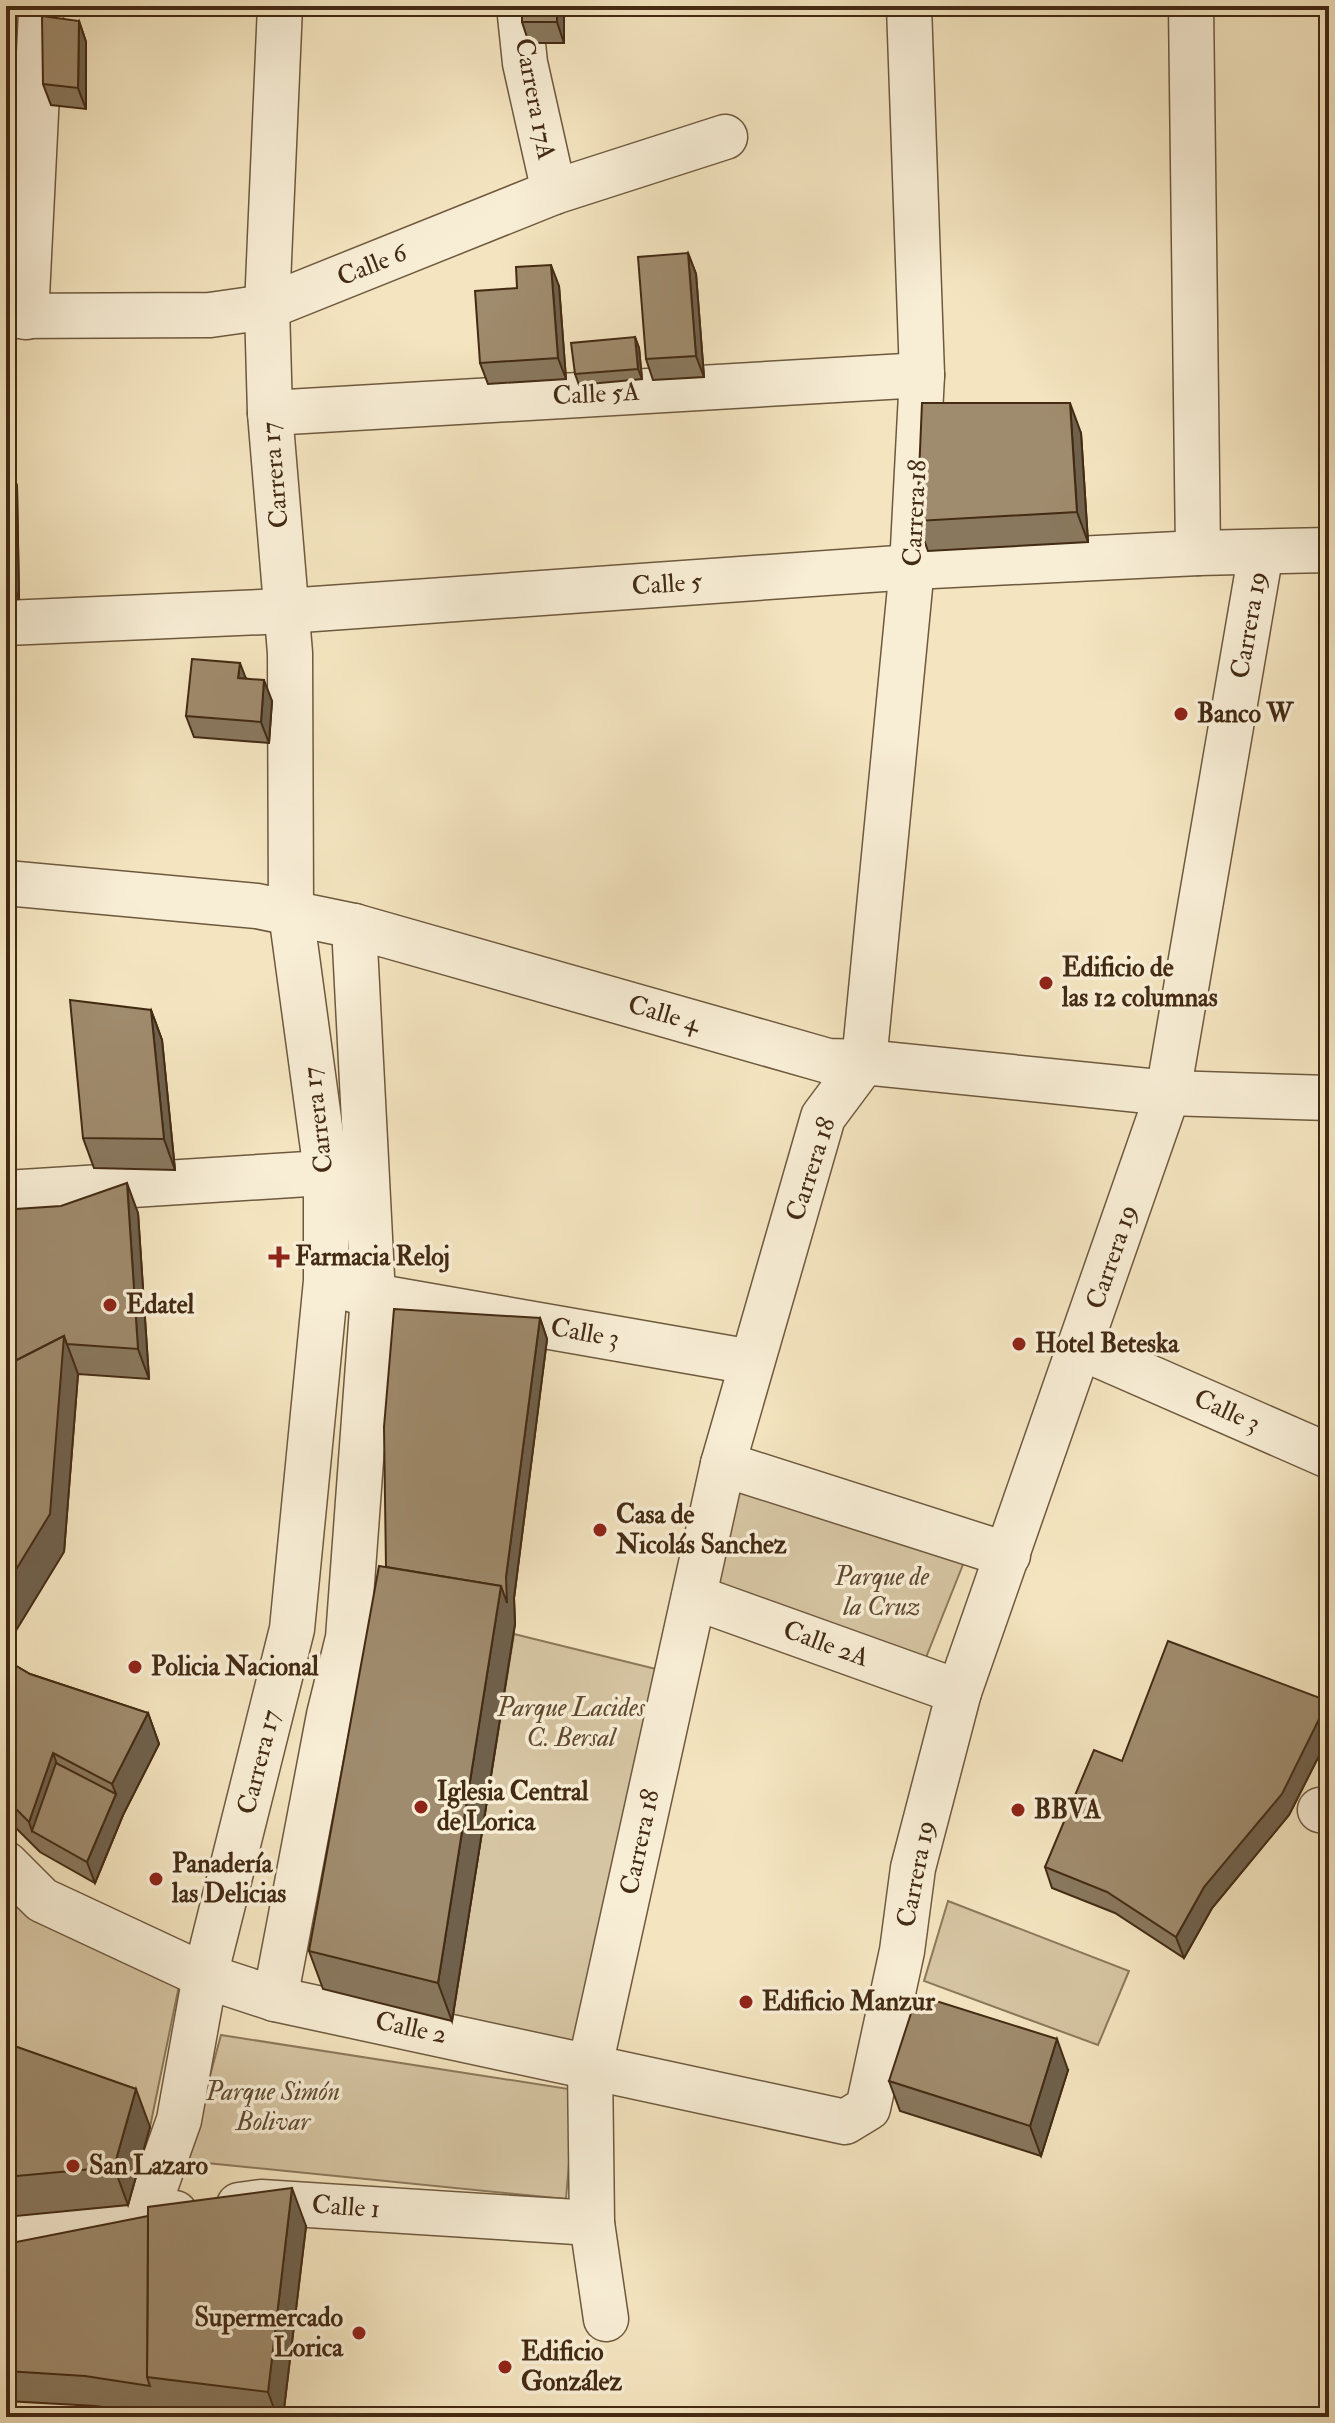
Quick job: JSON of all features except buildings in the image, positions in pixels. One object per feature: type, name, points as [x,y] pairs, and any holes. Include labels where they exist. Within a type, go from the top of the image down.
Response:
[{"type":"street","name":"Carrera 17","points":[[275,1999],[329,1715],[348,1638],[373,1296],[291,913],[290,653],[270,413],[267,307],[280,6]]},
{"type":"street","name":"Carrera 17A","points":[[519,6],[525,63],[554,192]]},
{"type":"street","name":"Carrera 18","points":[[606,2319],[592,2223],[590,2066],[723,1464],[823,1117],[864,1062],[912,567],[922,375],[909,6]]},
{"type":"street","points":[[1191,6],[1198,553]]},
{"type":"street","points":[[16,316],[41,12]]},
{"type":"street","name":"Calle 6","points":[[16,316],[210,315],[267,307],[554,192],[725,137]]},
{"type":"street","name":"Calle 5A","points":[[270,413],[922,375]]},
{"type":"street","name":"Calle 5","points":[[6,623],[286,611],[912,567],[1329,550]]},
{"type":"street","name":"Carrera 19","points":[[845,2122],[868,2108],[902,1951],[913,1868],[959,1692],[1168,1093],[1261,552]]},
{"type":"street","name":"Calle 4","points":[[6,883],[257,906],[354,926],[828,1061],[1168,1093],[1329,1098]]},
{"type":"street","name":"Carrera 17","points":[[145,2216],[179,2120],[205,1976],[292,1629],[326,1281],[347,1171],[354,926]]},
{"type":"street","points":[[6,1193],[347,1171]]},
{"type":"street","name":"Calle 3","points":[[326,1281],[373,1296],[751,1362]]},
{"type":"street","name":"Calle 3","points":[[1080,1347],[1329,1456]]},
{"type":"street","points":[[723,1464],[1008,1555]]},
{"type":"street","name":"Calle 2A","points":[[694,1597],[959,1692]]},
{"type":"street","points":[[292,1629],[348,1638]]},
{"type":"street","name":"Calle 2","points":[[6,1864],[42,1900],[205,1976],[275,1999],[845,2122]]},
{"type":"street","name":"Calle 1","points":[[6,2231],[261,2202],[592,2223]]},
{"type":"green space","name":"Parque de la Cruz","points":[[740,1485],[966,1557],[921,1670],[714,1592]]},
{"type":"green space","name":"Parque Lacides C. Bersal","points":[[514,1634],[656,1669],[573,2050],[451,2023]]},
{"type":"green space","points":[[6,1874],[181,1976],[150,2127],[6,2076]]},
{"type":"green space","points":[[948,1901],[1129,1971],[1098,2045],[924,1981]]},
{"type":"green space","name":"Parque Simón Bolivar","points":[[221,2035],[575,2090],[566,2199],[187,2161]]},
{"type":"place","name":"Banco W","points":[[1181,714]]},
{"type":"place","name":"Edificio de las 12 columnas","points":[[1046,983]]},
{"type":"place","name":"Farmacia Reloj","points":[[279,1257]]},
{"type":"place","name":"Edatel","points":[[110,1305]]},
{"type":"place","name":"Hotel Beteska","points":[[1019,1344]]},
{"type":"place","name":"Casa de Nicolás Sanchez","points":[[600,1530]]},
{"type":"place","name":"Policia Nacional","points":[[135,1667]]},
{"type":"place","name":"Iglesia Central de Lorica","points":[[421,1807]]},
{"type":"place","name":"BBVA","points":[[1018,1810]]},
{"type":"place","name":"Panadería las Delicias","points":[[156,1879]]},
{"type":"place","name":"Edificio Manzur","points":[[746,2002]]},
{"type":"place","name":"San Lazaro","points":[[73,2166]]},
{"type":"place","name":"Supermercado Lorica","points":[[359,2333]]},
{"type":"place","name":"Edificio González","points":[[505,2367]]}]
